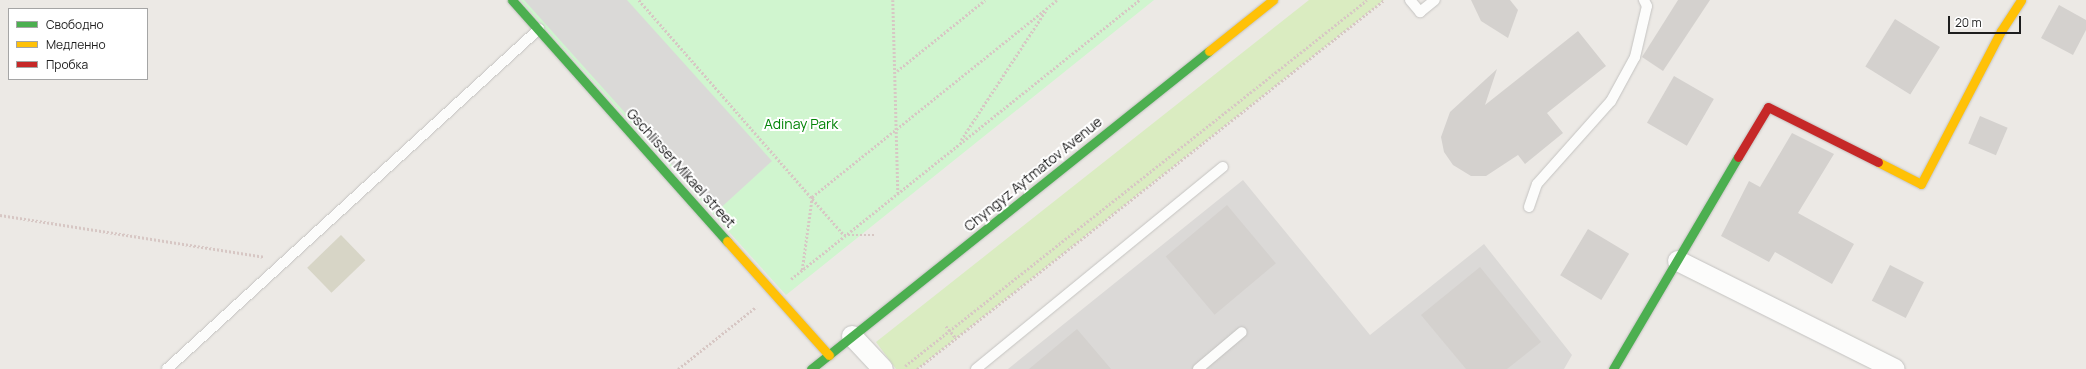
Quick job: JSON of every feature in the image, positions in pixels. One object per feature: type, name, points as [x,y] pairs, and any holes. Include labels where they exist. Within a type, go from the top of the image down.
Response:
[{"type":"street","name":"Gschlisser Mikael street","points":[[512,0],[829,355]]},
{"type":"street","name":"Chyngyz Aytmatov Avenue","points":[[811,369],[1273,0]]},
{"type":"street","points":[[1613,369],[1768,107],[1921,184],[2001,30],[2021,0]]},
{"type":"street","points":[[1678,261],[1895,369]]},
{"type":"street","points":[[852,336],[882,369]]},
{"type":"lane","points":[[1410,0],[1420,12],[1435,0]]},
{"type":"lane","points":[[1529,207],[1537,184],[1611,101],[1635,57],[1648,6],[1644,0]]},
{"type":"lane","points":[[167,369],[539,29]]},
{"type":"lane","points":[[976,369],[1223,167]]},
{"type":"lane","points":[[1198,369],[1242,332]]},
{"type":"path","points":[[639,0],[844,235],[874,235]]},
{"type":"path","points":[[893,0],[896,71],[895,130],[898,193]]},
{"type":"path","points":[[896,71],[985,0]]},
{"type":"path","points":[[959,143],[1052,0]]},
{"type":"path","points":[[802,270],[812,197],[1057,0]]},
{"type":"path","points":[[784,285],[844,235],[1139,0]]},
{"type":"path","points":[[901,369],[1367,0]]},
{"type":"path","points":[[917,369],[1384,0]]},
{"type":"path","points":[[0,215],[286,260]]},
{"type":"path","points":[[678,369],[761,303]]},
{"type":"path","points":[[946,326],[956,338]]},
{"type":"shaded area","points":[[524,0],[627,0],[772,161],[715,213]]},
{"type":"shaded area","points":[[1243,180],[1370,335],[1484,244],[1572,355],[1564,369],[1008,369]]},
{"type":"shaded area","points":[[341,235],[365,260],[332,293],[307,268]]},
{"type":"green space","name":"Adinay Park","points":[[520,0],[1154,0],[786,295]]},
{"type":"green space","points":[[1309,0],[1384,0],[917,369],[896,369],[876,342]]},
{"type":"building","points":[[1471,0],[1510,0],[1518,10],[1508,38],[1481,21]]},
{"type":"building","points":[[1678,0],[1710,0],[1663,71],[1642,57]]},
{"type":"building","points":[[2059,5],[2086,20],[2086,30],[2073,55],[2041,38]]},
{"type":"building","points":[[1895,19],[1940,47],[1910,95],[1865,66]]},
{"type":"building","points":[[1578,31],[1606,66],[1547,113],[1563,133],[1525,164],[1518,155],[1486,176],[1471,176],[1453,165],[1444,152],[1441,137],[1450,112],[1497,69],[1485,105]]},
{"type":"building","points":[[1674,76],[1714,99],[1687,146],[1647,123]]},
{"type":"building","points":[[1980,116],[2008,128],[1996,155],[1968,144]]},
{"type":"building","points":[[1792,133],[1834,154],[1798,213],[1854,244],[1832,284],[1775,252],[1769,262],[1721,236],[1749,181],[1760,187]]},
{"type":"building","points":[[1227,205],[1276,263],[1215,315],[1166,256]]},
{"type":"building","points":[[1588,229],[1629,254],[1601,300],[1560,275]]},
{"type":"building","points":[[1890,265],[1924,282],[1906,318],[1872,301]]},
{"type":"building","points":[[1480,267],[1541,342],[1507,369],[1466,369],[1421,315]]},
{"type":"building","points":[[1077,329],[1111,369],[1029,369]]},
{"type":"traffic: fast","points":[[512,0],[727,241]]},
{"type":"traffic: fast","points":[[811,369],[1209,51]]},
{"type":"traffic: fast","points":[[1613,369],[1738,157]]},
{"type":"traffic: slow","points":[[1209,51],[1273,0]]},
{"type":"traffic: slow","points":[[1878,162],[1921,184],[2001,31],[2021,0]]},
{"type":"traffic: slow","points":[[727,241],[829,355]]},
{"type":"traffic: jam","points":[[1738,157],[1768,107],[1878,162]]}]
